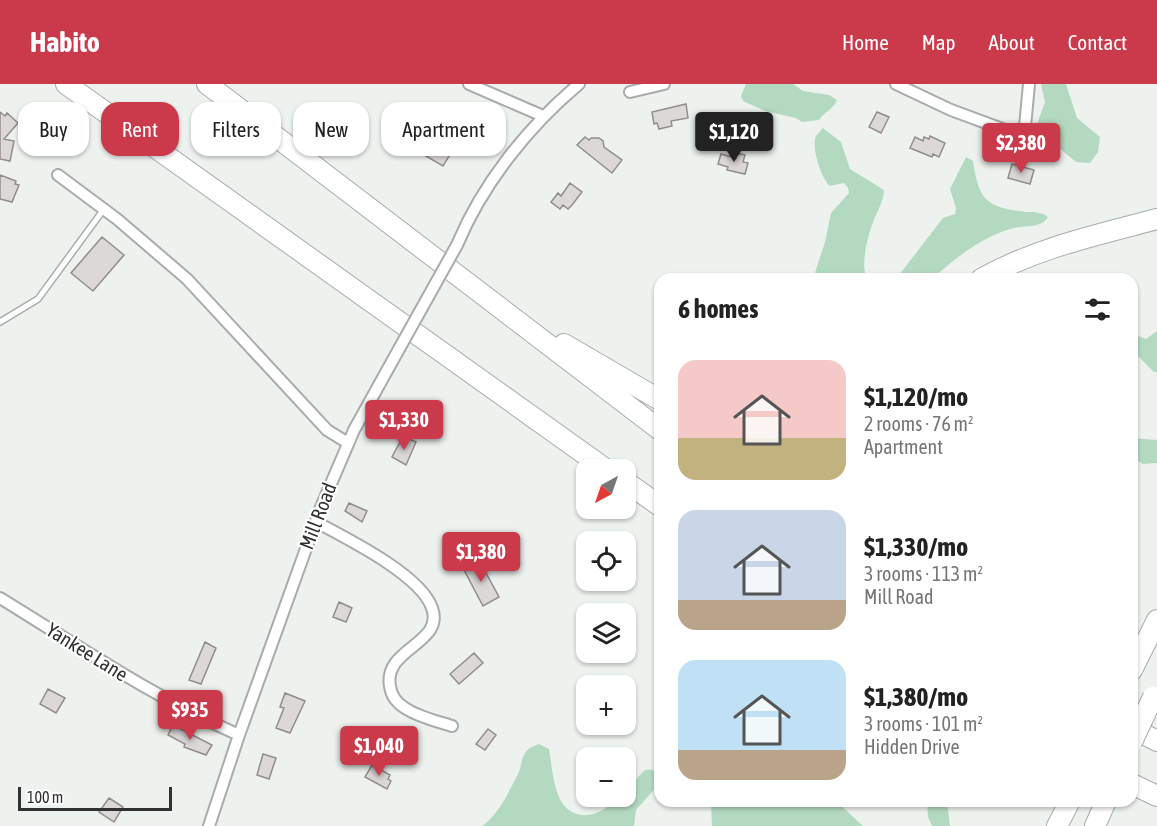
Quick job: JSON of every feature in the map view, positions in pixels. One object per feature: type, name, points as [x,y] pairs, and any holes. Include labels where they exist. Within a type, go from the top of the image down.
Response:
[{"type":"highway","points":[[66,84],[592,459]]},
{"type":"highway","points":[[207,84],[430,252],[456,276],[654,425]]},
{"type":"highway","points":[[993,273],[1047,249],[1157,219]]},
{"type":"highway","points":[[456,276],[654,397]]},
{"type":"highway","points":[[636,489],[654,502]]},
{"type":"highway","points":[[1138,658],[1157,620]]},
{"type":"highway","points":[[1138,729],[1155,693]]},
{"type":"highway","points":[[1138,731],[1157,741]]},
{"type":"highway","points":[[1058,826],[1067,807]]},
{"type":"highway","points":[[1094,826],[1103,807]]},
{"type":"street","points":[[469,84],[543,116]]},
{"type":"street","name":"Mill Road","points":[[209,826],[239,735],[316,522],[348,442],[505,162],[543,116],[579,84]]},
{"type":"street","points":[[630,92],[664,84]]},
{"type":"street","points":[[897,84],[951,110],[1024,137],[1049,151]]},
{"type":"street","points":[[1024,137],[1029,84]]},
{"type":"street","points":[[58,175],[104,209],[187,279],[327,430],[348,442]]},
{"type":"street","points":[[316,522],[395,569],[416,585],[428,600],[434,615],[430,630],[426,636],[396,659],[390,673],[389,686],[395,699],[405,708],[452,726]]},
{"type":"street","name":"Yankee Lane","points":[[0,598],[146,688],[207,721],[239,735]]},
{"type":"lane","points":[[0,322],[38,299],[104,209]]},
{"type":"green space","points":[[746,84],[793,84],[803,91],[829,95],[837,100],[819,120],[802,122],[796,118],[765,111],[743,101],[741,96]]},
{"type":"green space","points":[[1041,84],[1066,84],[1077,118],[1100,137],[1098,152],[1090,163],[1076,162],[1042,134],[1037,124],[1045,102]]},
{"type":"green space","points":[[823,128],[841,142],[850,169],[884,190],[882,202],[871,228],[866,250],[865,273],[815,273],[831,213],[849,193],[844,183],[830,186],[820,170],[815,147],[816,136]]},
{"type":"green space","points":[[966,157],[973,161],[978,185],[987,200],[1002,208],[1038,213],[1048,217],[1037,225],[1014,228],[992,236],[960,256],[939,273],[901,273],[943,218],[955,214],[956,208],[950,189]]},
{"type":"green space","points":[[1157,331],[1157,372],[1154,372],[1138,357],[1138,336],[1146,339]]},
{"type":"green space","points":[[1138,438],[1157,440],[1157,463],[1143,464],[1138,461]]},
{"type":"green space","points":[[539,744],[549,749],[557,792],[563,804],[577,814],[592,814],[607,807],[636,807],[636,780],[645,770],[654,771],[654,790],[636,810],[634,826],[482,826],[498,810],[528,750]]},
{"type":"green space","points":[[711,807],[842,807],[863,826],[712,826]]},
{"type":"green space","points":[[927,807],[948,807],[950,826],[932,826]]},
{"type":"building","points":[[686,104],[688,118],[671,121],[672,126],[659,129],[657,123],[654,124],[652,112]]},
{"type":"building","points":[[0,112],[5,116],[7,113],[18,123],[4,139],[14,141],[10,161],[0,159]]},
{"type":"building","points":[[877,112],[889,117],[881,133],[869,127]]},
{"type":"building","points":[[930,136],[945,143],[939,157],[933,154],[932,157],[910,148],[915,137],[923,141],[924,137],[929,139]]},
{"type":"building","points":[[585,137],[589,140],[599,138],[603,141],[604,147],[622,160],[612,173],[577,145]]},
{"type":"building","points":[[737,153],[745,155],[743,162],[748,163],[745,174],[727,170],[728,167],[718,164],[721,154],[736,158]]},
{"type":"building","points":[[426,156],[449,156],[443,166]]},
{"type":"building","points":[[1012,164],[1034,170],[1030,184],[1008,178]]},
{"type":"building","points":[[0,175],[16,181],[15,184],[19,185],[12,202],[0,199]]},
{"type":"building","points":[[570,183],[582,192],[568,209],[563,205],[560,209],[551,202],[558,193],[561,196]]},
{"type":"building","points":[[102,237],[124,255],[93,291],[71,273]]},
{"type":"building","points":[[407,438],[416,442],[406,465],[392,457],[400,442],[404,444]]},
{"type":"building","points":[[349,503],[367,511],[362,522],[345,511]]},
{"type":"building","points":[[479,560],[499,597],[483,606],[463,568]]},
{"type":"building","points":[[339,602],[352,608],[346,622],[333,617]]},
{"type":"building","points":[[205,642],[216,648],[201,684],[189,680]]},
{"type":"building","points":[[474,653],[483,663],[459,684],[450,674]]},
{"type":"building","points":[[48,689],[65,698],[56,713],[40,704]]},
{"type":"building","points":[[285,693],[305,701],[290,733],[276,728],[284,708],[280,707]]},
{"type":"building","points":[[173,725],[212,745],[206,755],[184,747],[185,744],[168,735]]},
{"type":"building","points":[[488,729],[496,735],[485,750],[476,744]]},
{"type":"building","points":[[263,754],[276,758],[269,779],[257,775]]},
{"type":"building","points":[[372,765],[390,775],[388,779],[391,781],[387,789],[365,777]]},
{"type":"building","points":[[109,798],[123,807],[114,822],[99,812]]}]
